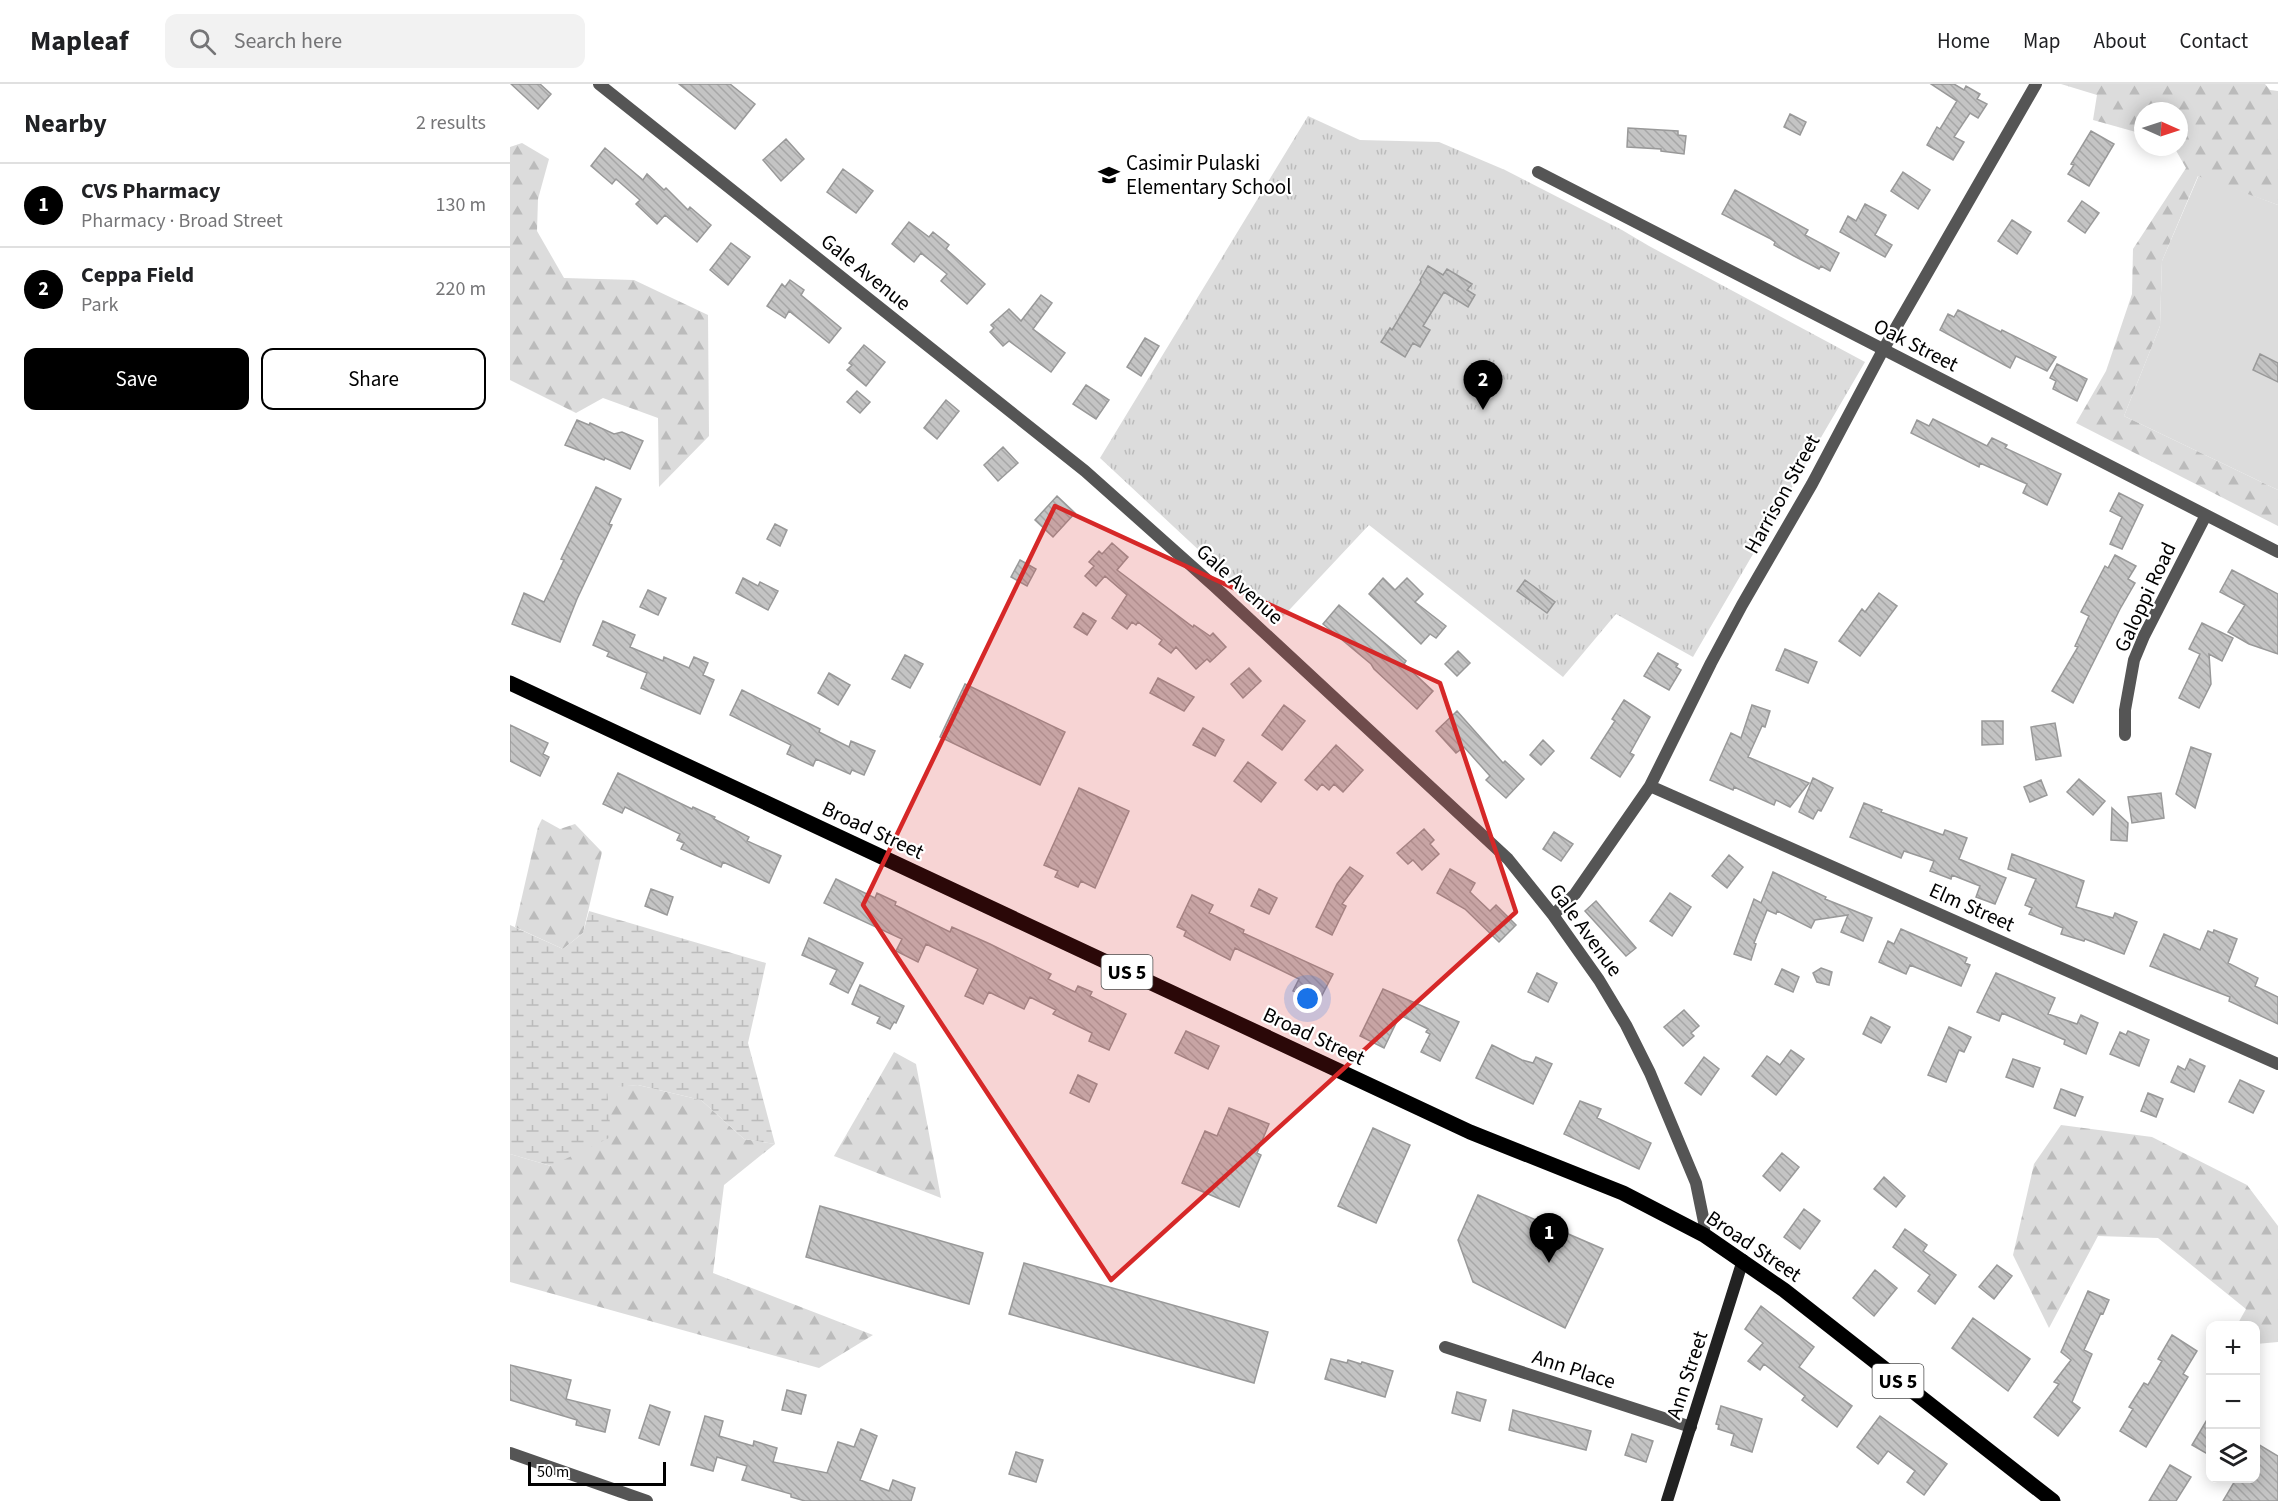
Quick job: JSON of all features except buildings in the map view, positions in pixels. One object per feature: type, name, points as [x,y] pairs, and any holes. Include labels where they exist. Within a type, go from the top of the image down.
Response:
[{"type":"main road","name":"Broad Street","points":[[510,684],[1470,1132],[1623,1193],[1704,1235],[1743,1260],[2053,1501]]},
{"type":"main road","name":"Ann Street","points":[[1667,1501],[1743,1260]]},
{"type":"street","name":"Harrison Street","points":[[1553,915],[1575,894],[1650,786],[1711,663],[1812,484],[1883,350],[2036,84]]},
{"type":"street","name":"Gale Avenue","points":[[602,85],[1094,479],[1214,586],[1508,859],[1553,915],[1626,1024],[1650,1072],[1696,1183],[1704,1221],[1704,1235]]},
{"type":"street","name":"Oak Street","points":[[1538,171],[2278,552]]},
{"type":"street","name":"Galoppi Road","points":[[2125,735],[2125,710],[2134,660],[2206,515]]},
{"type":"street","name":"Elm Street","points":[[1650,786],[2278,1064]]},
{"type":"street","name":"Ann Place","points":[[1445,1347],[1691,1427]]},
{"type":"street","points":[[510,1454],[647,1501]]},
{"type":"highlighted area","points":[[1055,506],[1440,683],[1516,912],[1111,1280],[863,905]]},
{"type":"green space","points":[[2061,84],[2265,84],[2270,90],[2278,91],[2278,205],[2198,176],[2162,261],[2160,326],[2124,416],[2278,490],[2278,526],[2076,423],[2106,371],[2132,294],[2133,249],[2186,168],[2179,156],[2188,156],[2188,102],[2134,102],[2134,131],[2093,120],[2097,95]]},
{"type":"green space","points":[[1308,116],[1360,140],[1439,142],[1505,170],[1622,230],[1865,362],[1693,657],[1616,614],[1563,677],[1369,525],[1277,623],[1100,458]]},
{"type":"green space","points":[[522,143],[549,159],[538,199],[537,231],[564,278],[634,280],[708,315],[709,436],[659,487],[658,418],[603,398],[576,413],[510,380],[510,147]]},
{"type":"green space","points":[[2199,175],[2278,205],[2278,490],[2124,416],[2160,326],[2162,261]]},
{"type":"green space","points":[[542,819],[560,829],[575,824],[602,852],[583,933],[563,949],[515,927],[538,827]]},
{"type":"green space","points":[[589,911],[766,963],[748,1043],[775,1144],[744,1139],[701,1100],[638,1085],[607,1088],[611,1137],[551,1166],[510,1154],[510,925],[563,949],[583,933]]},
{"type":"green space","points":[[894,1052],[916,1064],[941,1198],[834,1156]]},
{"type":"green space","points":[[638,1085],[701,1100],[744,1139],[775,1144],[724,1185],[713,1273],[873,1335],[819,1368],[510,1282],[510,1154],[551,1166],[606,1087]]},
{"type":"green space","points":[[2061,1125],[2152,1137],[2247,1185],[2278,1226],[2278,1342],[2260,1344],[2260,1321],[2239,1321],[2246,1309],[2158,1238],[2098,1236],[2049,1328],[2013,1255],[2034,1164]]},
{"type":"place","name":"Casimir Pulaski Elementary School","points":[[1109,175]]},
{"type":"place","name":"Ceppa Field","points":[[1483,410]]},
{"type":"place","name":"CVS Pharmacy","points":[[1549,1263]]}]
